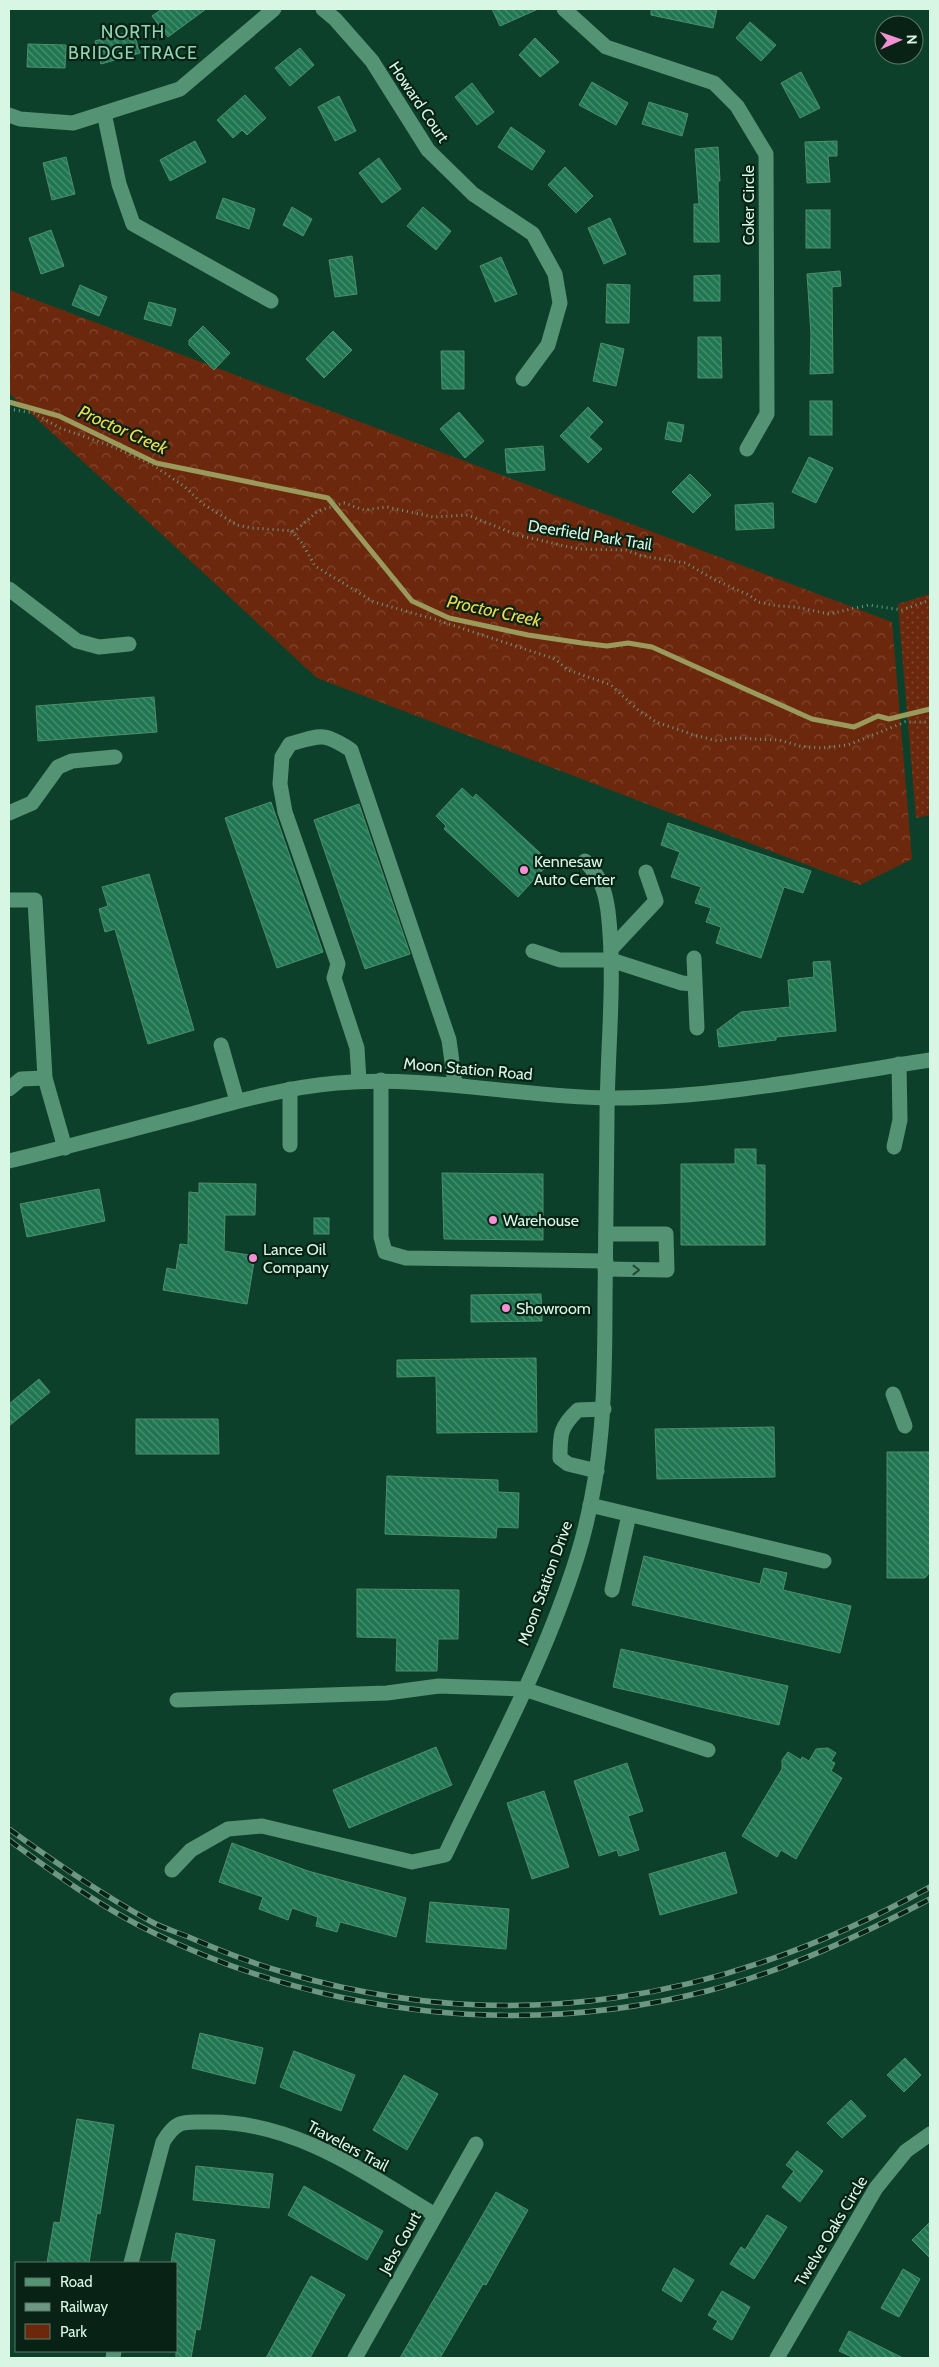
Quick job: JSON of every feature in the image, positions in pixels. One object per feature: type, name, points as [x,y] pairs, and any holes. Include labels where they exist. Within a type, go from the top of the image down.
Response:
[{"type":"street","points":[[9,115],[20,119],[73,123],[180,89],[274,9]]},
{"type":"street","name":"Howard Court","points":[[323,9],[336,19],[372,61],[428,150],[473,194],[533,234],[555,274],[560,303],[548,346],[523,380]]},
{"type":"street","name":"Coker Circle","points":[[564,9],[606,47],[714,83],[737,106],[766,154],[766,414],[747,450]]},
{"type":"street","points":[[104,113],[119,184],[134,224],[271,301]]},
{"type":"street","points":[[9,589],[77,641],[99,647],[128,644]]},
{"type":"street","points":[[359,1081],[357,1048],[334,978],[338,964],[285,812],[280,784],[282,757],[290,744],[318,736],[331,737],[351,750],[449,1040],[455,1084]]},
{"type":"street","points":[[9,812],[32,803],[58,767],[72,761],[115,756]]},
{"type":"street","name":"Moon Station Drive","points":[[172,1870],[192,1850],[228,1829],[262,1826],[412,1862],[444,1855],[524,1690],[572,1572],[597,1471],[604,1409],[607,1098],[611,954],[608,909],[600,878],[586,861]]},
{"type":"street","points":[[611,954],[656,901],[646,872]]},
{"type":"street","points":[[9,900],[35,900],[45,1078],[65,1148]]},
{"type":"street","points":[[533,951],[560,960],[611,954],[682,983],[694,984]]},
{"type":"street","points":[[694,958],[697,1028]]},
{"type":"street","points":[[221,1045],[237,1101]]},
{"type":"street","name":"Moon Station Road","points":[[9,1161],[65,1148],[237,1101],[290,1089],[359,1081],[381,1080],[455,1084],[553,1095],[607,1098],[640,1097],[800,1081],[930,1060]]},
{"type":"street","points":[[894,1147],[900,1120],[898,1064]]},
{"type":"street","points":[[9,1089],[21,1079],[45,1078]]},
{"type":"street","points":[[381,1080],[381,1237],[385,1252],[406,1258],[606,1265],[667,1270],[666,1234],[606,1234]]},
{"type":"street","points":[[290,1089],[290,1145]]},
{"type":"street","points":[[893,1394],[905,1426]]},
{"type":"street","points":[[597,1471],[568,1464],[560,1458],[560,1443],[564,1424],[578,1410],[604,1409]]},
{"type":"street","points":[[590,1505],[824,1561]]},
{"type":"street","points":[[612,1590],[629,1515]]},
{"type":"street","points":[[177,1700],[387,1693],[440,1686],[524,1690],[708,1750]]},
{"type":"street","name":"Travelers Trail","points":[[131,2262],[163,2142],[171,2128],[181,2123],[243,2124],[289,2135],[334,2155],[435,2215]]},
{"type":"street","name":"Twelve Oaks Circle","points":[[777,2358],[876,2188],[906,2151],[930,2134]]},
{"type":"street","name":"Jebs Court","points":[[355,2358],[476,2144]]},
{"type":"path","points":[[9,409],[34,413],[60,428],[114,447],[154,465],[185,487],[203,504],[237,525],[251,528],[291,530],[302,543],[315,566],[374,602],[437,620],[555,659],[568,670],[611,685],[638,710],[656,722],[694,735],[718,740],[733,738],[779,740],[800,746],[821,748],[848,745],[905,722],[930,722]]},
{"type":"path","name":"Deerfield Park Trail","points":[[291,530],[295,531],[318,512],[344,503],[364,510],[386,507],[433,517],[468,515],[517,535],[563,546],[578,549],[626,550],[642,556],[686,563],[713,579],[750,595],[758,602],[778,606],[796,607],[830,614],[869,605],[902,610],[930,600]]},
{"type":"green space","points":[[9,290],[892,622],[912,859],[860,885],[317,678],[9,393]]},
{"type":"green space","points":[[930,594],[930,815],[916,818],[898,604]]},
{"type":"building","points":[[162,9],[206,9],[168,37],[152,16]]},
{"type":"building","points":[[492,9],[538,9],[500,26]]},
{"type":"building","points":[[651,9],[717,9],[713,28],[651,15]]},
{"type":"building","points":[[750,22],[776,45],[761,61],[736,38]]},
{"type":"building","points":[[133,31],[140,53],[101,64],[95,41]]},
{"type":"building","points":[[535,38],[559,62],[540,77],[519,55]]},
{"type":"building","points":[[28,44],[66,45],[65,68],[27,67]]},
{"type":"building","points":[[300,48],[314,65],[290,86],[275,68]]},
{"type":"building","points":[[801,72],[820,108],[800,118],[781,83]]},
{"type":"building","points":[[592,82],[628,103],[616,125],[579,105]]},
{"type":"building","points":[[472,83],[494,112],[477,125],[455,97]]},
{"type":"building","points":[[245,95],[266,118],[247,135],[242,130],[233,138],[217,120]]},
{"type":"building","points":[[339,96],[356,131],[335,141],[318,107]]},
{"type":"building","points":[[649,102],[688,114],[682,136],[642,124]]},
{"type":"building","points":[[511,127],[545,151],[532,170],[498,147]]},
{"type":"building","points":[[195,141],[206,162],[170,181],[160,160]]},
{"type":"building","points":[[837,141],[837,156],[828,156],[830,182],[807,183],[805,142]]},
{"type":"building","points":[[718,147],[720,181],[718,181],[719,242],[694,242],[694,204],[699,204],[695,149]]},
{"type":"building","points":[[66,157],[75,194],[52,200],[43,163]]},
{"type":"building","points":[[379,158],[401,189],[382,203],[359,173]]},
{"type":"building","points":[[565,167],[593,196],[576,213],[548,185]]},
{"type":"building","points":[[223,198],[255,209],[249,229],[216,218]]},
{"type":"building","points":[[292,207],[312,219],[303,236],[283,225]]},
{"type":"building","points":[[423,207],[451,231],[436,250],[407,226]]},
{"type":"building","points":[[806,210],[830,210],[830,248],[806,248]]},
{"type":"building","points":[[610,218],[626,254],[604,264],[588,228]]},
{"type":"building","points":[[51,230],[64,266],[41,274],[29,238]]},
{"type":"building","points":[[352,256],[357,294],[335,297],[329,260]]},
{"type":"building","points":[[501,257],[517,294],[495,302],[480,266]]},
{"type":"building","points":[[840,271],[841,286],[832,287],[833,373],[810,374],[811,334],[807,274]]},
{"type":"building","points":[[720,275],[720,301],[694,301],[694,276]]},
{"type":"building","points":[[607,284],[630,285],[629,323],[606,323]]},
{"type":"building","points":[[80,285],[107,297],[99,316],[72,305]]},
{"type":"building","points":[[149,302],[176,309],[171,326],[144,319]]},
{"type":"building","points":[[203,326],[230,353],[214,370],[189,345],[189,340]]},
{"type":"building","points":[[333,331],[352,350],[324,378],[306,359]]},
{"type":"building","points":[[698,337],[721,337],[722,378],[698,378]]},
{"type":"building","points":[[601,343],[624,349],[616,386],[593,381]]},
{"type":"building","points":[[441,351],[464,351],[464,389],[442,389]]},
{"type":"building","points":[[810,401],[832,401],[832,435],[810,435]]},
{"type":"building","points":[[588,407],[603,422],[589,437],[602,449],[588,463],[560,436]]},
{"type":"building","points":[[459,412],[484,441],[465,458],[440,429]]},
{"type":"building","points":[[668,422],[684,425],[681,442],[665,439]]},
{"type":"building","points":[[543,446],[545,470],[507,473],[505,449]]},
{"type":"building","points":[[809,457],[833,468],[816,503],[792,492]]},
{"type":"building","points":[[690,474],[711,495],[693,513],[672,492]]},
{"type":"building","points":[[773,503],[774,528],[736,530],[735,505]]},
{"type":"building","points":[[154,697],[157,732],[38,741],[36,706]]},
{"type":"building","points":[[462,788],[473,798],[476,794],[550,862],[518,897],[444,829],[446,826],[436,816]]},
{"type":"building","points":[[271,802],[323,952],[277,968],[225,818]]},
{"type":"building","points":[[359,804],[410,954],[365,969],[314,820]]},
{"type":"building","points":[[668,823],[811,871],[803,893],[784,887],[761,958],[716,943],[721,927],[706,922],[711,908],[695,903],[701,887],[671,877],[680,852],[661,845]]},
{"type":"building","points":[[149,874],[194,1030],[148,1044],[115,929],[105,932],[99,909],[108,906],[102,887]]},
{"type":"building","points":[[830,961],[836,1031],[776,1037],[776,1040],[719,1047],[717,1030],[741,1012],[790,1007],[788,980],[814,977],[813,962]]},
{"type":"building","points":[[735,1149],[756,1149],[756,1165],[765,1165],[765,1245],[681,1245],[681,1164],[735,1164]]},
{"type":"building","name":"Warehouse","points":[[442,1173],[543,1174],[543,1240],[444,1239]]},
{"type":"building","points":[[199,1183],[256,1184],[255,1215],[225,1215],[224,1251],[255,1256],[247,1304],[163,1290],[167,1268],[176,1270],[180,1244],[188,1245],[189,1192],[199,1193]]},
{"type":"building","points":[[99,1189],[105,1221],[27,1237],[20,1204]]},
{"type":"building","points":[[314,1218],[329,1218],[329,1234],[314,1234]]},
{"type":"building","name":"Showroom","points":[[541,1294],[542,1321],[471,1322],[471,1295]]},
{"type":"building","points":[[536,1358],[537,1432],[437,1433],[436,1376],[397,1377],[397,1360]]},
{"type":"building","points":[[39,1379],[50,1392],[9,1426],[9,1404]]},
{"type":"building","points":[[136,1419],[218,1419],[219,1454],[136,1454]]},
{"type":"building","points":[[774,1427],[775,1477],[657,1479],[655,1429]]},
{"type":"building","points":[[887,1452],[930,1452],[930,1572],[925,1578],[887,1578]]},
{"type":"building","points":[[387,1476],[498,1480],[498,1492],[519,1493],[518,1528],[497,1527],[496,1538],[385,1534]]},
{"type":"building","points":[[644,1556],[760,1584],[764,1568],[787,1573],[783,1590],[851,1606],[840,1653],[632,1605]]},
{"type":"building","points":[[357,1589],[459,1590],[458,1639],[438,1639],[437,1671],[396,1671],[397,1638],[357,1637]]},
{"type":"building","points":[[621,1649],[788,1686],[779,1725],[613,1687]]},
{"type":"building","points":[[436,1747],[452,1785],[349,1828],[333,1790]]},
{"type":"building","points":[[828,1748],[836,1753],[831,1761],[835,1763],[831,1771],[842,1778],[796,1859],[781,1850],[777,1857],[742,1836],[782,1769],[782,1760],[788,1752],[801,1760],[802,1757],[809,1761],[816,1749]]},
{"type":"building","points":[[627,1763],[643,1811],[628,1816],[639,1850],[619,1856],[617,1850],[599,1856],[574,1781]]},
{"type":"building","points":[[544,1791],[569,1867],[532,1879],[507,1803]]},
{"type":"building","points":[[232,1843],[308,1871],[406,1898],[396,1937],[340,1922],[337,1932],[316,1926],[318,1917],[292,1908],[288,1920],[259,1909],[263,1897],[219,1882]]},
{"type":"building","points":[[725,1852],[737,1893],[660,1915],[649,1874]]},
{"type":"building","points":[[430,1902],[509,1909],[506,1949],[426,1942]]},
{"type":"building","points":[[200,2033],[263,2048],[255,2084],[192,2068]]},
{"type":"building","points":[[294,2051],[355,2075],[341,2111],[280,2087]]},
{"type":"building","points":[[905,2058],[921,2075],[904,2092],[887,2075]]},
{"type":"building","points":[[404,2075],[438,2094],[407,2150],[373,2130]]},
{"type":"building","points":[[851,2100],[866,2116],[842,2138],[827,2123]]},
{"type":"building","points":[[77,2119],[114,2125],[100,2214],[97,2213],[89,2262],[47,2262],[54,2222],[60,2223]]},
{"type":"building","points":[[797,2151],[823,2171],[800,2202],[782,2187],[794,2171],[786,2165]]},
{"type":"building","points":[[196,2166],[273,2174],[269,2208],[193,2200]]},
{"type":"building","points":[[304,2186],[383,2231],[367,2260],[288,2215]]},
{"type":"building","points":[[496,2192],[528,2210],[486,2285],[483,2284],[440,2358],[400,2358]]},
{"type":"building","points":[[767,2215],[787,2227],[754,2279],[730,2264],[741,2247],[745,2250]]},
{"type":"building","points":[[930,2222],[930,2258],[912,2240]]},
{"type":"building","points":[[176,2233],[215,2240],[200,2330],[196,2329],[191,2358],[176,2358],[176,2352],[178,2352],[178,2262],[171,2262]]},
{"type":"building","points":[[674,2268],[694,2280],[681,2302],[662,2290]]},
{"type":"building","points":[[903,2269],[920,2279],[899,2317],[881,2308]]},
{"type":"building","points":[[311,2276],[345,2295],[310,2358],[266,2358]]},
{"type":"building","points":[[722,2291],[750,2307],[732,2340],[713,2329],[718,2321],[708,2315]]},
{"type":"building","points":[[849,2331],[903,2358],[854,2358],[839,2351]]},
{"type":"waterway","name":"Proctor Creek","points":[[9,402],[59,416],[156,463],[328,498],[412,601],[449,618],[528,635],[582,643],[607,646],[628,643],[652,647],[812,719],[854,727],[878,716],[889,719],[930,709]]},
{"type":"railway","points":[[9,1829],[78,1877],[132,1911],[160,1926],[225,1952],[283,1972],[368,1993],[451,2003],[534,2005],[615,1998],[695,1982],[774,1958],[853,1926],[930,1887]]},
{"type":"railway","points":[[9,1840],[61,1878],[116,1913],[154,1933],[219,1961],[287,1984],[356,2000],[426,2011],[496,2015],[567,2013],[637,2005],[707,1991],[793,1963],[876,1926],[930,1899]]},
{"type":"place","name":"Kennesaw Auto Center","points":[[524,870]]},
{"type":"place","name":"Warehouse","points":[[493,1220]]},
{"type":"place","name":"Lance Oil Company","points":[[253,1258]]},
{"type":"place","name":"Showroom","points":[[506,1308]]},
{"type":"district","name":"NORTH BRIDGE TRACE","points":[[133,42]]}]
